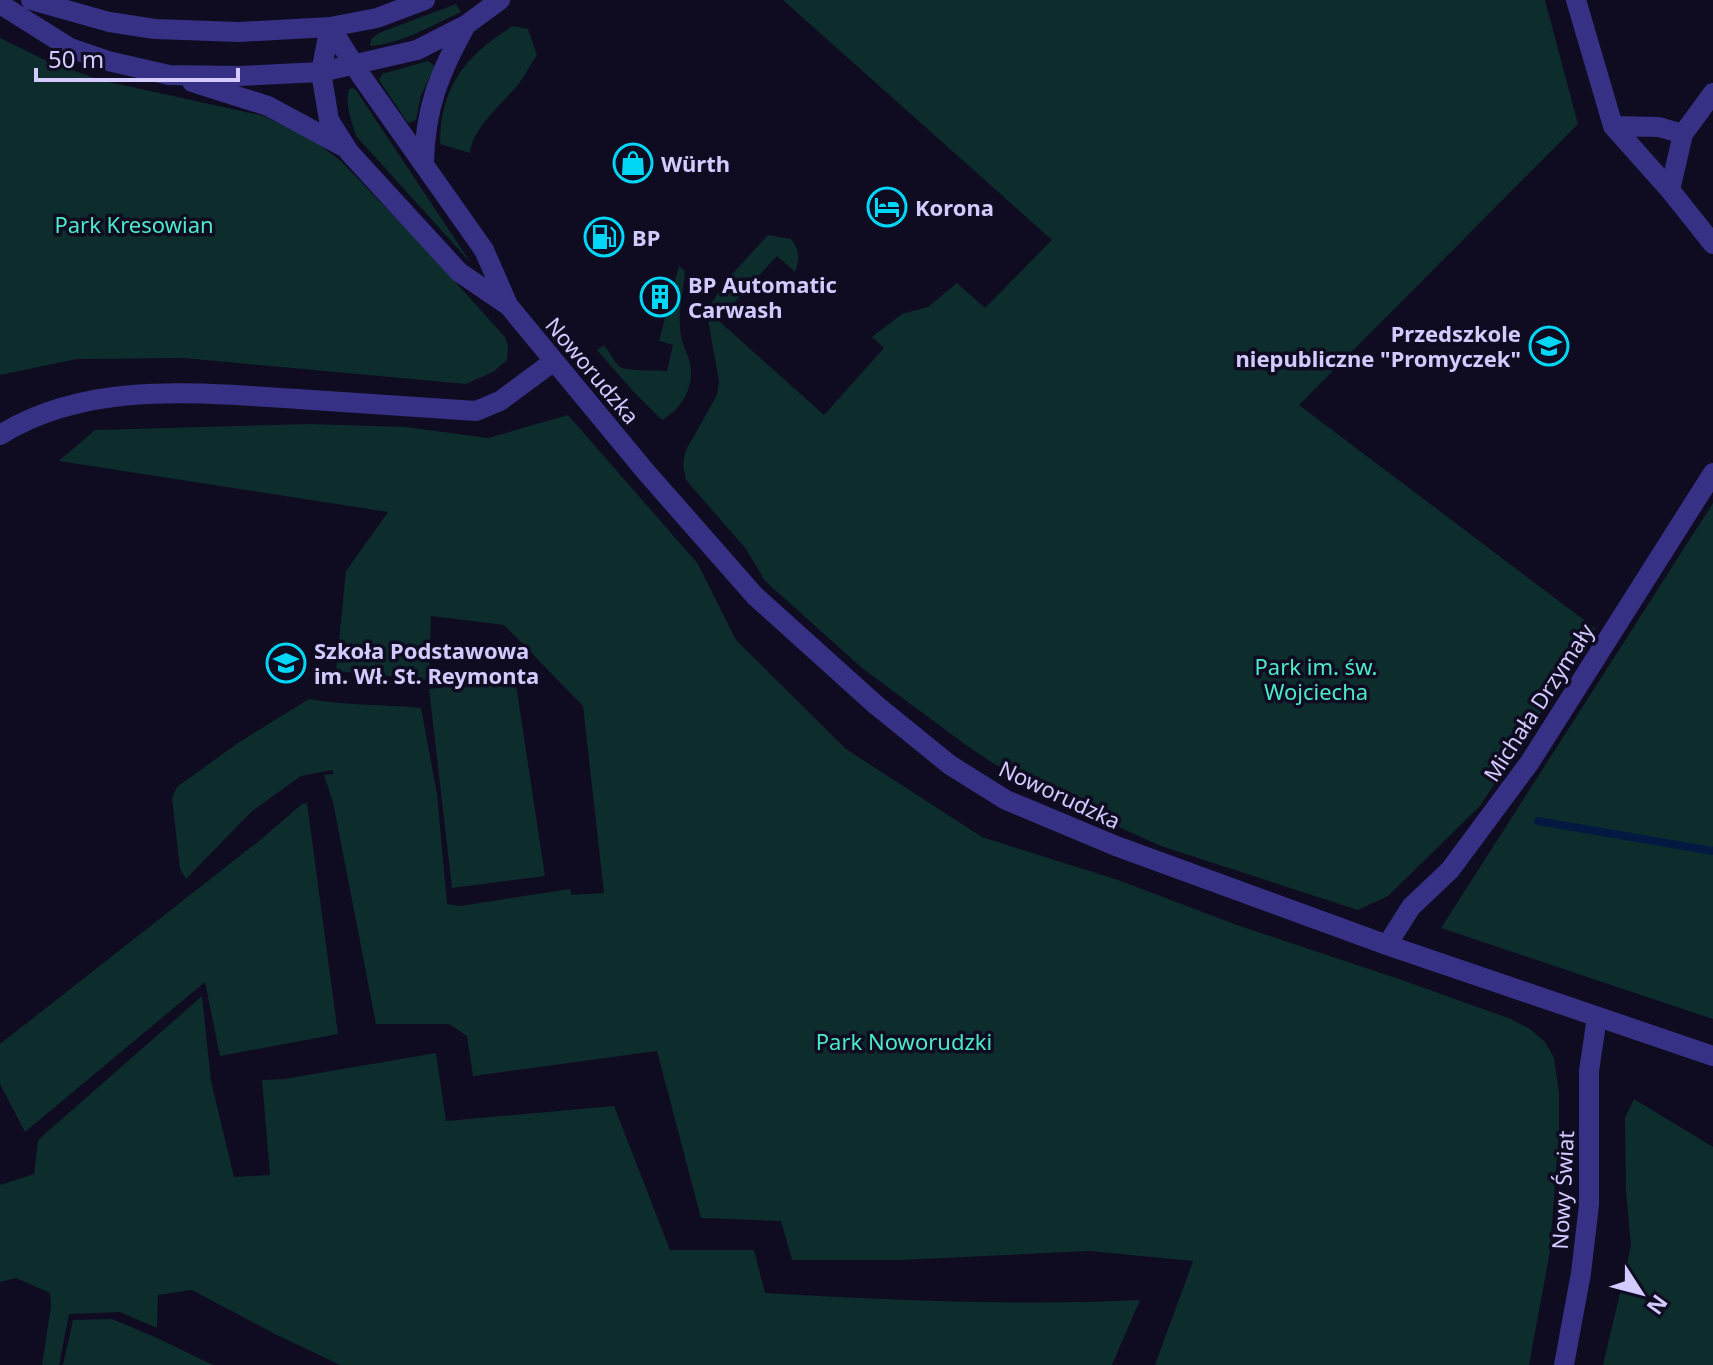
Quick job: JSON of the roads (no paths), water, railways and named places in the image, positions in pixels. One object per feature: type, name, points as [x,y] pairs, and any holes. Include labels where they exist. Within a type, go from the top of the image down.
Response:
[{"type":"street","points":[[31,0],[109,22],[155,29],[239,32],[330,27],[377,18],[425,0]]},
{"type":"street","points":[[169,75],[321,72],[354,65],[417,50],[466,25],[500,0]]},
{"type":"street","points":[[1576,0],[1613,126],[1713,244]]},
{"type":"street","points":[[0,4],[70,48],[268,106],[327,136],[349,152]]},
{"type":"street","points":[[424,164],[428,112],[445,64],[466,25]]},
{"type":"street","points":[[321,72],[330,27]]},
{"type":"street","name":"Noworudzka","points":[[330,27],[484,250],[508,305],[554,361],[755,596],[876,705],[950,765],[1006,800],[1116,846],[1387,945],[1713,1056]]},
{"type":"street","name":"Noworudzka","points":[[321,72],[329,120],[349,152],[459,272],[508,305]]},
{"type":"street","points":[[1670,190],[1683,134],[1713,93]]},
{"type":"street","points":[[1613,126],[1659,127],[1683,134]]},
{"type":"street","points":[[0,435],[23,421],[86,400],[206,392],[476,411],[500,401],[554,361]]},
{"type":"street","name":"Michała Drzymały","points":[[1387,945],[1411,907],[1450,870],[1530,762],[1713,473]]},
{"type":"street","name":"Nowy Świat","points":[[1564,1365],[1581,1273],[1589,1205],[1589,1071],[1597,1017]]},
{"type":"waterway","points":[[1538,821],[1713,851]]},
{"type":"place","name":"Würth","points":[[633,163]]},
{"type":"place","name":"Korona","points":[[887,207]]},
{"type":"place","name":"BP","points":[[604,237]]},
{"type":"place","name":"BP Automatic Carwash","points":[[660,297]]},
{"type":"place","name":"Przedszkole niepubliczne \"Promyczek\"","points":[[1549,346]]},
{"type":"place","name":"Szkoła Podstawowa im. Wł. St. Reymonta","points":[[286,663]]},
{"type":"park label","name":"Park Kresowian","points":[[134,224]]},
{"type":"park label","name":"Park im. św. Wojciecha","points":[[1316,678]]},
{"type":"park label","name":"Park Noworudzki","points":[[904,1041]]}]
